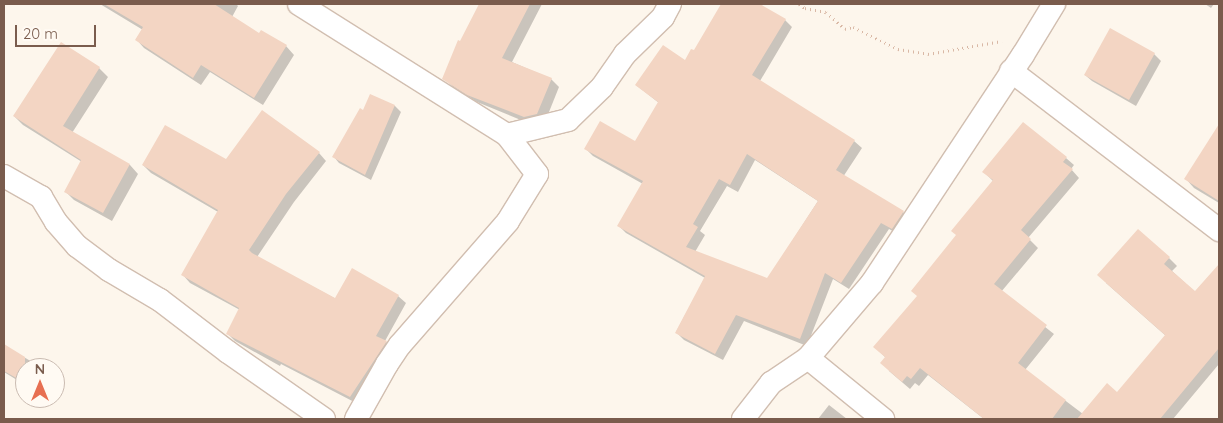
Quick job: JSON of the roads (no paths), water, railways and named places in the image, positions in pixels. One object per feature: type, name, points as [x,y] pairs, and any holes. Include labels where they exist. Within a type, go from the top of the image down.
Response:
[{"type":"street","points":[[299,4],[507,135],[537,174],[508,222],[400,345],[356,419]]},
{"type":"street","points":[[507,135],[568,120],[602,87],[625,54],[664,18],[670,4]]},
{"type":"street","points":[[743,419],[771,383],[808,358],[872,283],[1054,4]]},
{"type":"street","points":[[1017,63],[1219,230]]},
{"type":"street","points":[[4,176],[41,198],[56,222],[77,246],[109,270],[160,300],[228,352],[324,419]]},
{"type":"street","points":[[808,358],[883,419]]}]
